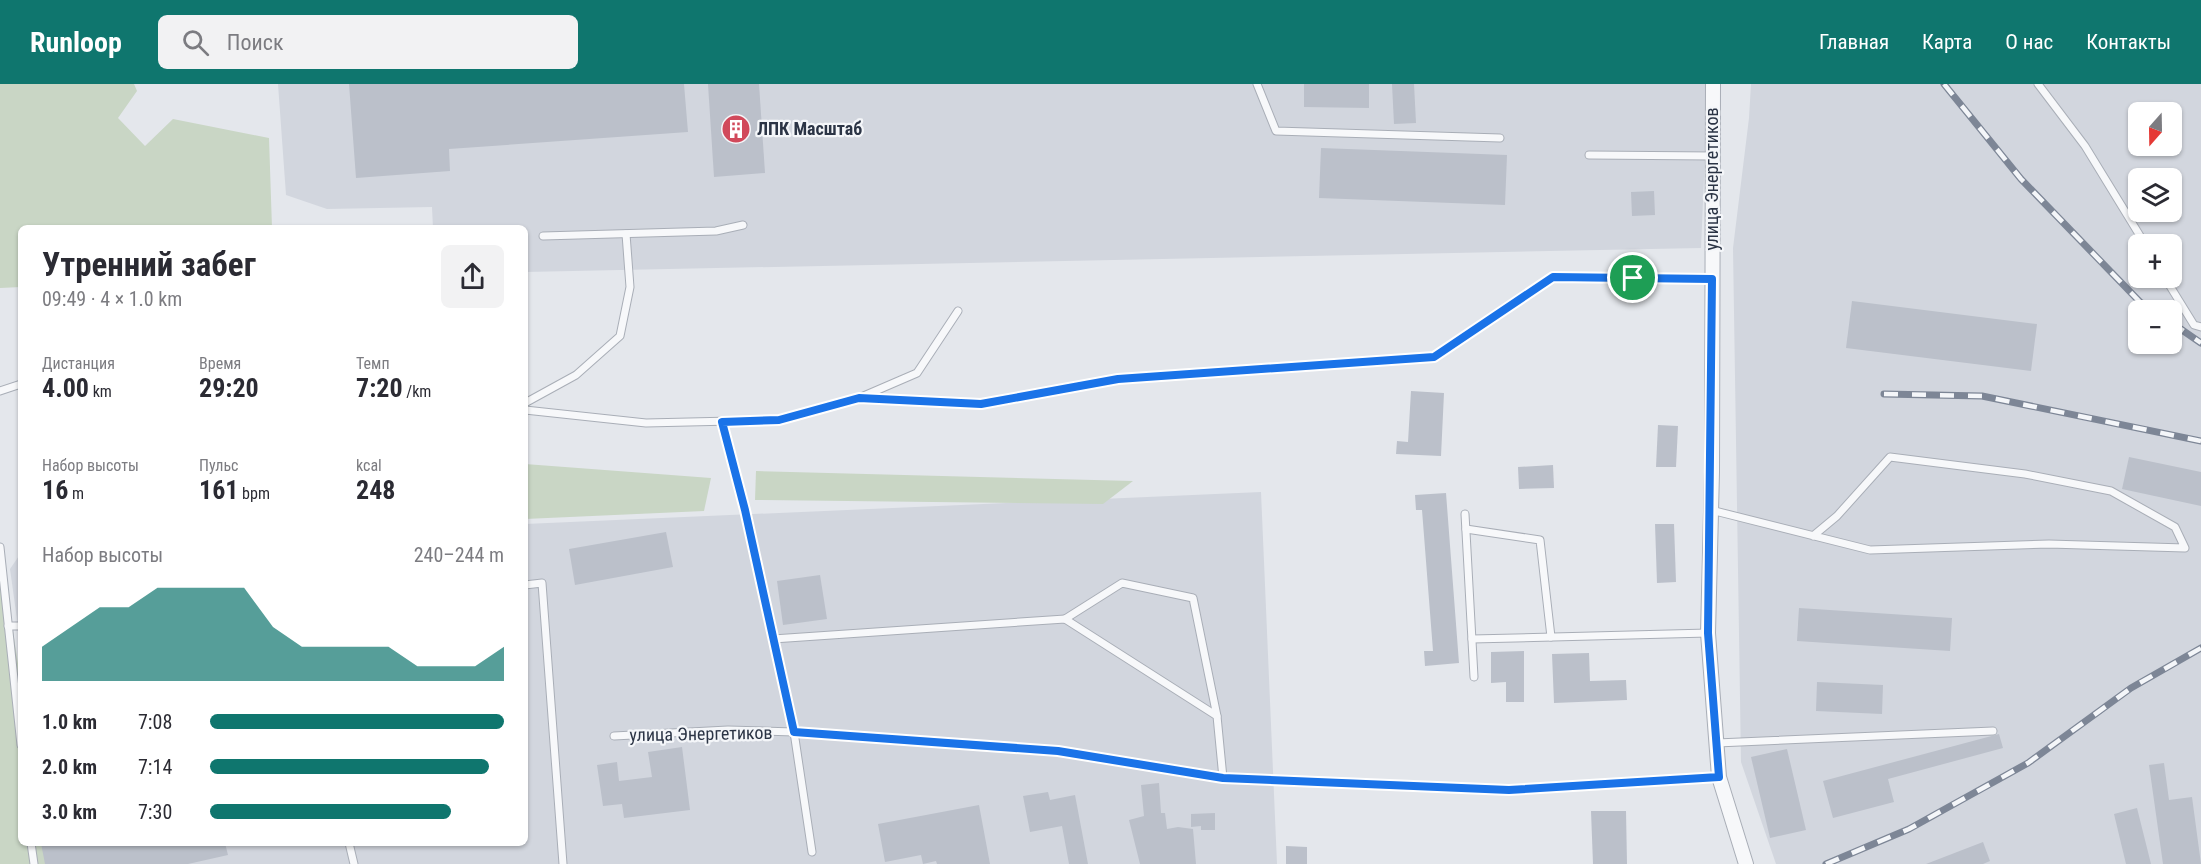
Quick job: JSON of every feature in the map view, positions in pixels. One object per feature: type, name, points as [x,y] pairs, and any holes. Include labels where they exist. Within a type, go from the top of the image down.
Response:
[{"type":"street","name":"улица Энергетиков","points":[[1713,84],[1711,510],[1708,633],[1719,777],[1746,864]]},
{"type":"lane","points":[[1257,84],[1276,131],[1500,138]]},
{"type":"lane","points":[[2038,84],[2085,146],[2139,234]]},
{"type":"lane","points":[[1589,155],[1713,156]]},
{"type":"lane","points":[[543,236],[716,231],[743,225]]},
{"type":"lane","points":[[528,402],[576,375],[620,336],[630,288],[626,234]]},
{"type":"lane","points":[[859,398],[981,404],[1118,379],[1434,357],[1553,277],[1712,279]]},
{"type":"lane","points":[[2171,288],[2194,324],[2201,327]]},
{"type":"lane","points":[[528,410],[646,423],[779,420],[859,398],[917,373],[958,311]]},
{"type":"lane","points":[[0,391],[18,385]]},
{"type":"lane","points":[[722,422],[745,510],[794,732],[812,852]]},
{"type":"lane","points":[[1711,510],[1813,536],[1870,550],[2049,544],[2185,548],[2175,527],[2111,490],[2025,474],[1890,457],[1837,516],[1813,536]]},
{"type":"lane","points":[[1465,514],[1474,677]]},
{"type":"lane","points":[[1466,529],[1540,540],[1551,637]]},
{"type":"lane","points":[[0,547],[18,718]]},
{"type":"lane","points":[[528,585],[542,583],[563,864]]},
{"type":"lane","points":[[773,639],[1065,619],[1122,583],[1193,598],[1217,716],[1223,778]]},
{"type":"lane","points":[[1065,619],[1217,716]]},
{"type":"lane","points":[[8,626],[18,626]]},
{"type":"lane","points":[[1472,639],[1708,633]]},
{"type":"lane","name":"улица Энергетиков","points":[[614,736],[728,730],[794,732],[1058,751],[1223,778],[1509,790],[1719,777]]},
{"type":"lane","points":[[1717,743],[1993,731]]},
{"type":"lane","points":[[31,846],[34,864]]},
{"type":"lane","points":[[350,846],[354,864]]},
{"type":"shaded area","points":[[278,84],[1708,84],[1701,248],[528,272],[528,225],[433,225],[432,207],[327,209],[286,195]]},
{"type":"shaded area","points":[[1751,84],[2201,84],[2201,864],[1776,864],[1741,762],[1733,248]]},
{"type":"shaded area","points":[[1261,492],[1277,864],[52,864],[49,846],[528,846],[528,524]]},
{"type":"shaded area","points":[[18,557],[18,626],[10,569]]},
{"type":"green space","points":[[0,84],[134,84],[137,91],[118,118],[145,146],[173,119],[269,138],[272,225],[18,225],[18,287],[0,288]]},
{"type":"green space","points":[[528,464],[711,478],[704,511],[528,519]]},
{"type":"green space","points":[[756,471],[1133,481],[1103,504],[755,500]]},
{"type":"green space","points":[[0,574],[6,586],[18,664],[18,846],[46,846],[49,864],[0,864]]},
{"type":"building","points":[[349,84],[684,84],[688,132],[449,149],[450,171],[356,178]]},
{"type":"building","name":"ЛПК Масштаб","points":[[708,84],[759,84],[765,173],[714,177]]},
{"type":"building","points":[[1304,84],[1369,84],[1369,108],[1304,107]]},
{"type":"building","points":[[1392,84],[1414,84],[1416,123],[1394,124]]},
{"type":"building","points":[[1321,148],[1507,155],[1505,205],[1319,198]]},
{"type":"building","points":[[1654,191],[1655,215],[1632,216],[1631,192]]},
{"type":"building","points":[[1852,301],[2037,324],[2031,371],[1846,348]]},
{"type":"building","points":[[1411,391],[1444,393],[1441,456],[1396,454],[1397,441],[1408,442]]},
{"type":"building","points":[[1658,425],[1678,426],[1676,467],[1656,467]]},
{"type":"building","points":[[2129,457],[2201,472],[2201,506],[2122,489]]},
{"type":"building","points":[[1553,465],[1554,488],[1519,489],[1518,467]]},
{"type":"building","points":[[1446,493],[1459,663],[1425,666],[1424,651],[1433,651],[1422,510],[1416,510],[1415,495]]},
{"type":"building","points":[[1655,524],[1674,524],[1676,582],[1657,583]]},
{"type":"building","points":[[666,532],[673,567],[575,585],[569,549]]},
{"type":"building","points":[[820,575],[827,619],[783,625],[777,581]]},
{"type":"building","points":[[1799,608],[1952,618],[1950,651],[1797,641]]},
{"type":"building","points":[[1524,651],[1524,702],[1506,702],[1506,682],[1491,683],[1491,652]]},
{"type":"building","points":[[1589,653],[1590,681],[1626,680],[1627,700],[1554,703],[1552,654]]},
{"type":"building","points":[[1817,682],[1883,685],[1882,714],[1816,711]]},
{"type":"building","points":[[1999,734],[2003,748],[1888,779],[1894,802],[1833,818],[1823,781]]},
{"type":"building","points":[[682,747],[690,810],[624,818],[622,804],[603,806],[597,765],[617,762],[619,781],[652,777],[648,752]]},
{"type":"building","points":[[1787,749],[1806,830],[1770,838],[1751,757]]},
{"type":"building","points":[[2164,763],[2169,800],[2192,797],[2201,864],[2163,864],[2149,765]]},
{"type":"building","points":[[1159,783],[1161,813],[1165,813],[1167,829],[1178,827],[1193,829],[1196,864],[1140,864],[1129,820],[1144,816],[1141,785]]},
{"type":"building","points":[[1048,792],[1050,800],[1075,795],[1088,864],[1069,864],[1062,826],[1030,832],[1023,796]]},
{"type":"building","points":[[979,805],[990,864],[937,864],[936,861],[923,864],[921,855],[885,862],[878,824]]},
{"type":"building","points":[[2137,808],[2151,864],[2126,864],[2114,814]]},
{"type":"building","points":[[1591,811],[1626,811],[1627,864],[1593,864]]},
{"type":"building","points":[[1215,813],[1215,830],[1201,830],[1201,826],[1191,827],[1191,814]]},
{"type":"building","points":[[1983,842],[1990,861],[1983,864],[1926,864]]},
{"type":"building","points":[[42,846],[226,846],[228,855],[188,864],[45,864]]},
{"type":"building","points":[[1286,846],[1307,847],[1307,864],[1286,864]]},
{"type":"railway","points":[[1944,84],[2021,179],[2138,300]]},
{"type":"railway","points":[[2182,330],[2201,343]]},
{"type":"railway","points":[[1884,394],[1982,396],[2201,441]]},
{"type":"railway","points":[[1826,864],[1909,829],[2028,763],[2131,688],[2201,648]]},
{"type":"place","name":"ЛПК Масштаб","points":[[736,129]]},
{"type":"route","points":[[1553,277],[1633,278],[1712,279],[1712,472],[1708,633],[1719,777],[1509,790],[1223,778],[1058,751],[794,732],[745,510],[722,422],[779,420],[859,398],[981,404],[1118,379],[1434,357],[1553,277]]}]
